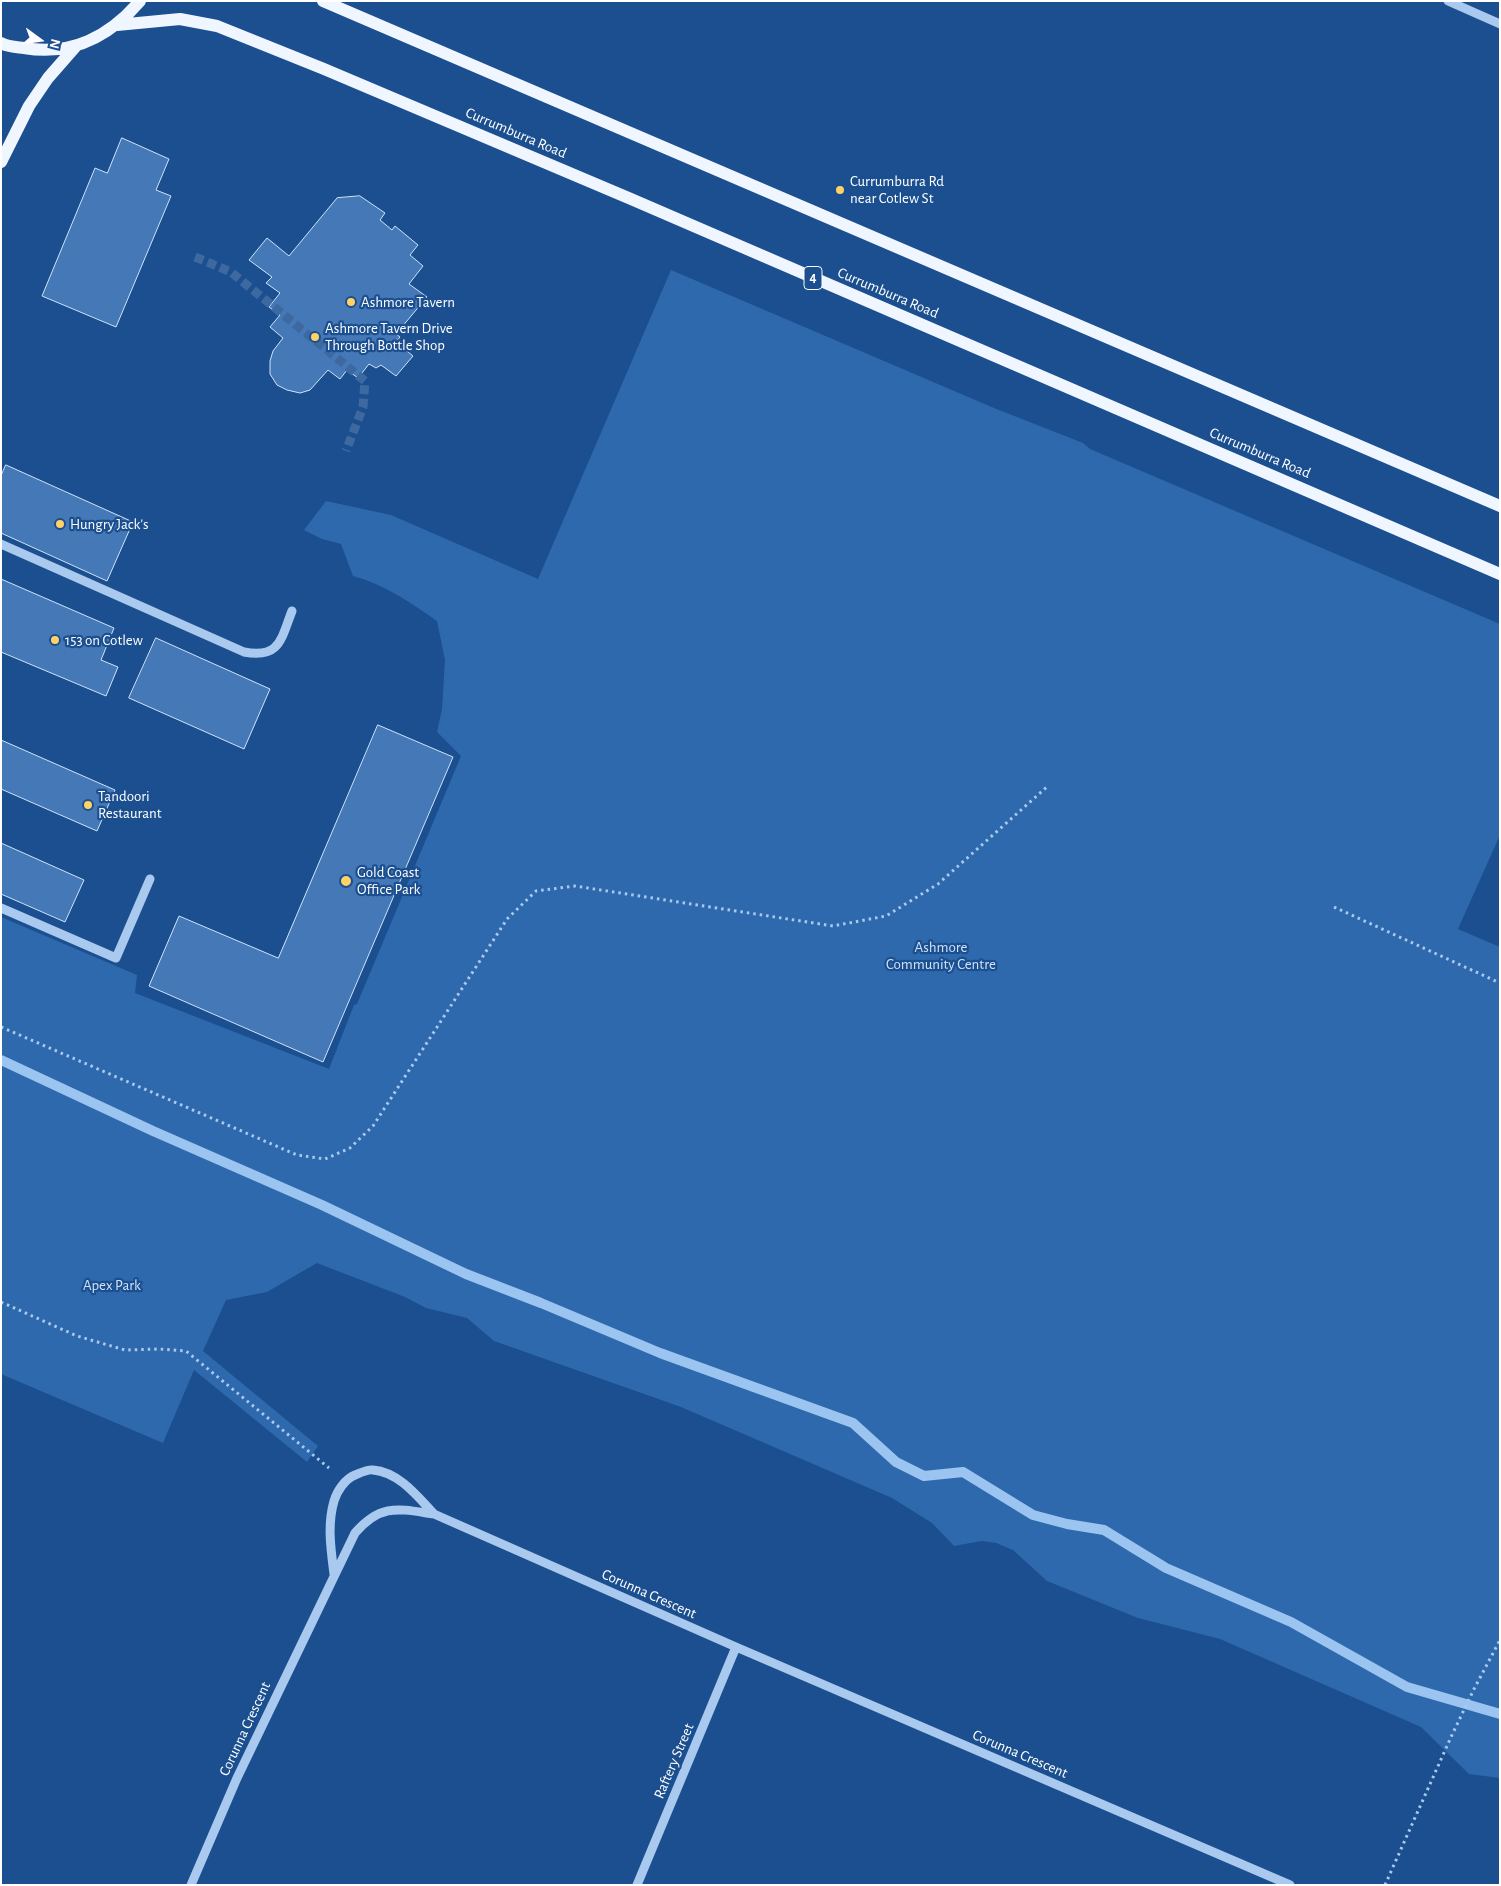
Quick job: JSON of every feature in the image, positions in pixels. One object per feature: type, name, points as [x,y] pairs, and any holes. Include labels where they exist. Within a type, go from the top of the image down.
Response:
[{"type":"main road","name":"4","points":[[1,43],[41,51],[76,46],[98,38],[117,25],[140,1]]},
{"type":"main road","points":[[323,1],[1500,506]]},
{"type":"main road","name":"Currumburra Road","points":[[117,25],[180,19],[217,26],[613,192],[1500,574]]},
{"type":"main road","points":[[1,162],[29,106],[48,78],[76,46]]},
{"type":"street","points":[[1448,1],[1500,24]]},
{"type":"street","points":[[1,544],[244,652],[261,654],[274,648],[281,639],[292,611]]},
{"type":"street","points":[[1,908],[116,958],[150,879]]},
{"type":"street","points":[[334,1575],[330,1545],[334,1500],[350,1477],[372,1470],[386,1474],[403,1483],[434,1514]]},
{"type":"street","name":"Corunna Crescent","points":[[191,1885],[237,1778],[355,1533],[365,1521],[377,1513],[402,1510],[434,1514],[736,1647],[1290,1885]]},
{"type":"street","name":"Raftery Street","points":[[637,1885],[736,1647]]},
{"type":"path","points":[[1,1027],[297,1156],[325,1159],[350,1148],[373,1126],[508,919],[536,891],[575,886],[833,926],[886,916],[938,884],[1049,785]]},
{"type":"path","points":[[1334,907],[1500,983]]},
{"type":"path","points":[[1,1302],[77,1336],[125,1350],[159,1349],[186,1351],[331,1469],[342,1486]]},
{"type":"path","points":[[1385,1885],[1451,1737],[1500,1640]]},
{"type":"green space","name":"Ashmore Community Centre","points":[[671,270],[994,408],[1083,443],[1090,449],[1500,624],[1500,835],[1458,929],[1500,947],[1500,1778],[1469,1774],[1421,1727],[1220,1639],[1138,1618],[1047,1581],[1013,1550],[996,1543],[982,1541],[954,1546],[932,1523],[892,1498],[681,1407],[494,1341],[467,1318],[426,1308],[405,1297],[317,1263],[267,1292],[226,1300],[203,1351],[318,1446],[307,1462],[194,1370],[163,1443],[1,1374],[1,917],[137,975],[135,993],[329,1069],[354,1005],[357,1004],[461,756],[437,732],[442,709],[445,660],[437,621],[386,589],[353,576],[341,544],[322,539],[304,530],[326,501],[391,515],[538,579]]},
{"type":"building","points":[[122,138],[169,159],[156,190],[171,196],[116,327],[42,296],[95,168],[107,173]]},
{"type":"building","points":[[360,196],[385,213],[380,220],[392,230],[395,226],[418,245],[410,255],[423,266],[409,284],[427,297],[396,334],[400,337],[396,342],[413,356],[396,376],[381,365],[376,368],[369,364],[358,378],[347,370],[340,379],[328,370],[310,390],[300,393],[287,390],[277,385],[270,374],[270,361],[273,351],[283,338],[270,327],[280,315],[269,307],[280,293],[266,283],[272,277],[249,260],[267,238],[289,256],[337,198]]},
{"type":"building","points":[[6,465],[133,522],[107,581],[1,533],[1,476]]},
{"type":"building","name":"153 on Cotlew","points":[[1,579],[114,628],[101,660],[118,667],[106,696],[1,652]]},
{"type":"building","points":[[156,638],[270,689],[244,749],[129,698]]},
{"type":"building","points":[[378,725],[453,757],[323,1062],[149,986],[179,916],[278,958]]},
{"type":"building","points":[[1,740],[115,790],[97,831],[1,789]]},
{"type":"building","points":[[1,843],[84,880],[65,922],[1,894]]},
{"type":"waterway","points":[[1,1060],[153,1131],[322,1205],[466,1274],[660,1353],[853,1423],[896,1462],[924,1476],[963,1472],[1033,1515],[1067,1524],[1104,1530],[1166,1568],[1291,1622],[1407,1687],[1500,1714]]},
{"type":"tunnel","points":[[195,257],[231,272],[365,381],[363,407],[346,451]]},
{"type":"place","name":"Currumburra Rd near Cotlew St","points":[[840,190]]},
{"type":"place","name":"Ashmore Tavern","points":[[351,302]]},
{"type":"place","name":"Ashmore Tavern Drive Through Bottle Shop","points":[[315,337]]},
{"type":"place","name":"Hungry Jack's","points":[[60,524]]},
{"type":"place","name":"153 on Cotlew","points":[[55,640]]},
{"type":"place","name":"Tandoori Restaurant","points":[[88,805]]},
{"type":"place","name":"Gold Coast Office Park","points":[[346,881]]},
{"type":"park label","name":"Apex Park","points":[[112,1285]]}]
